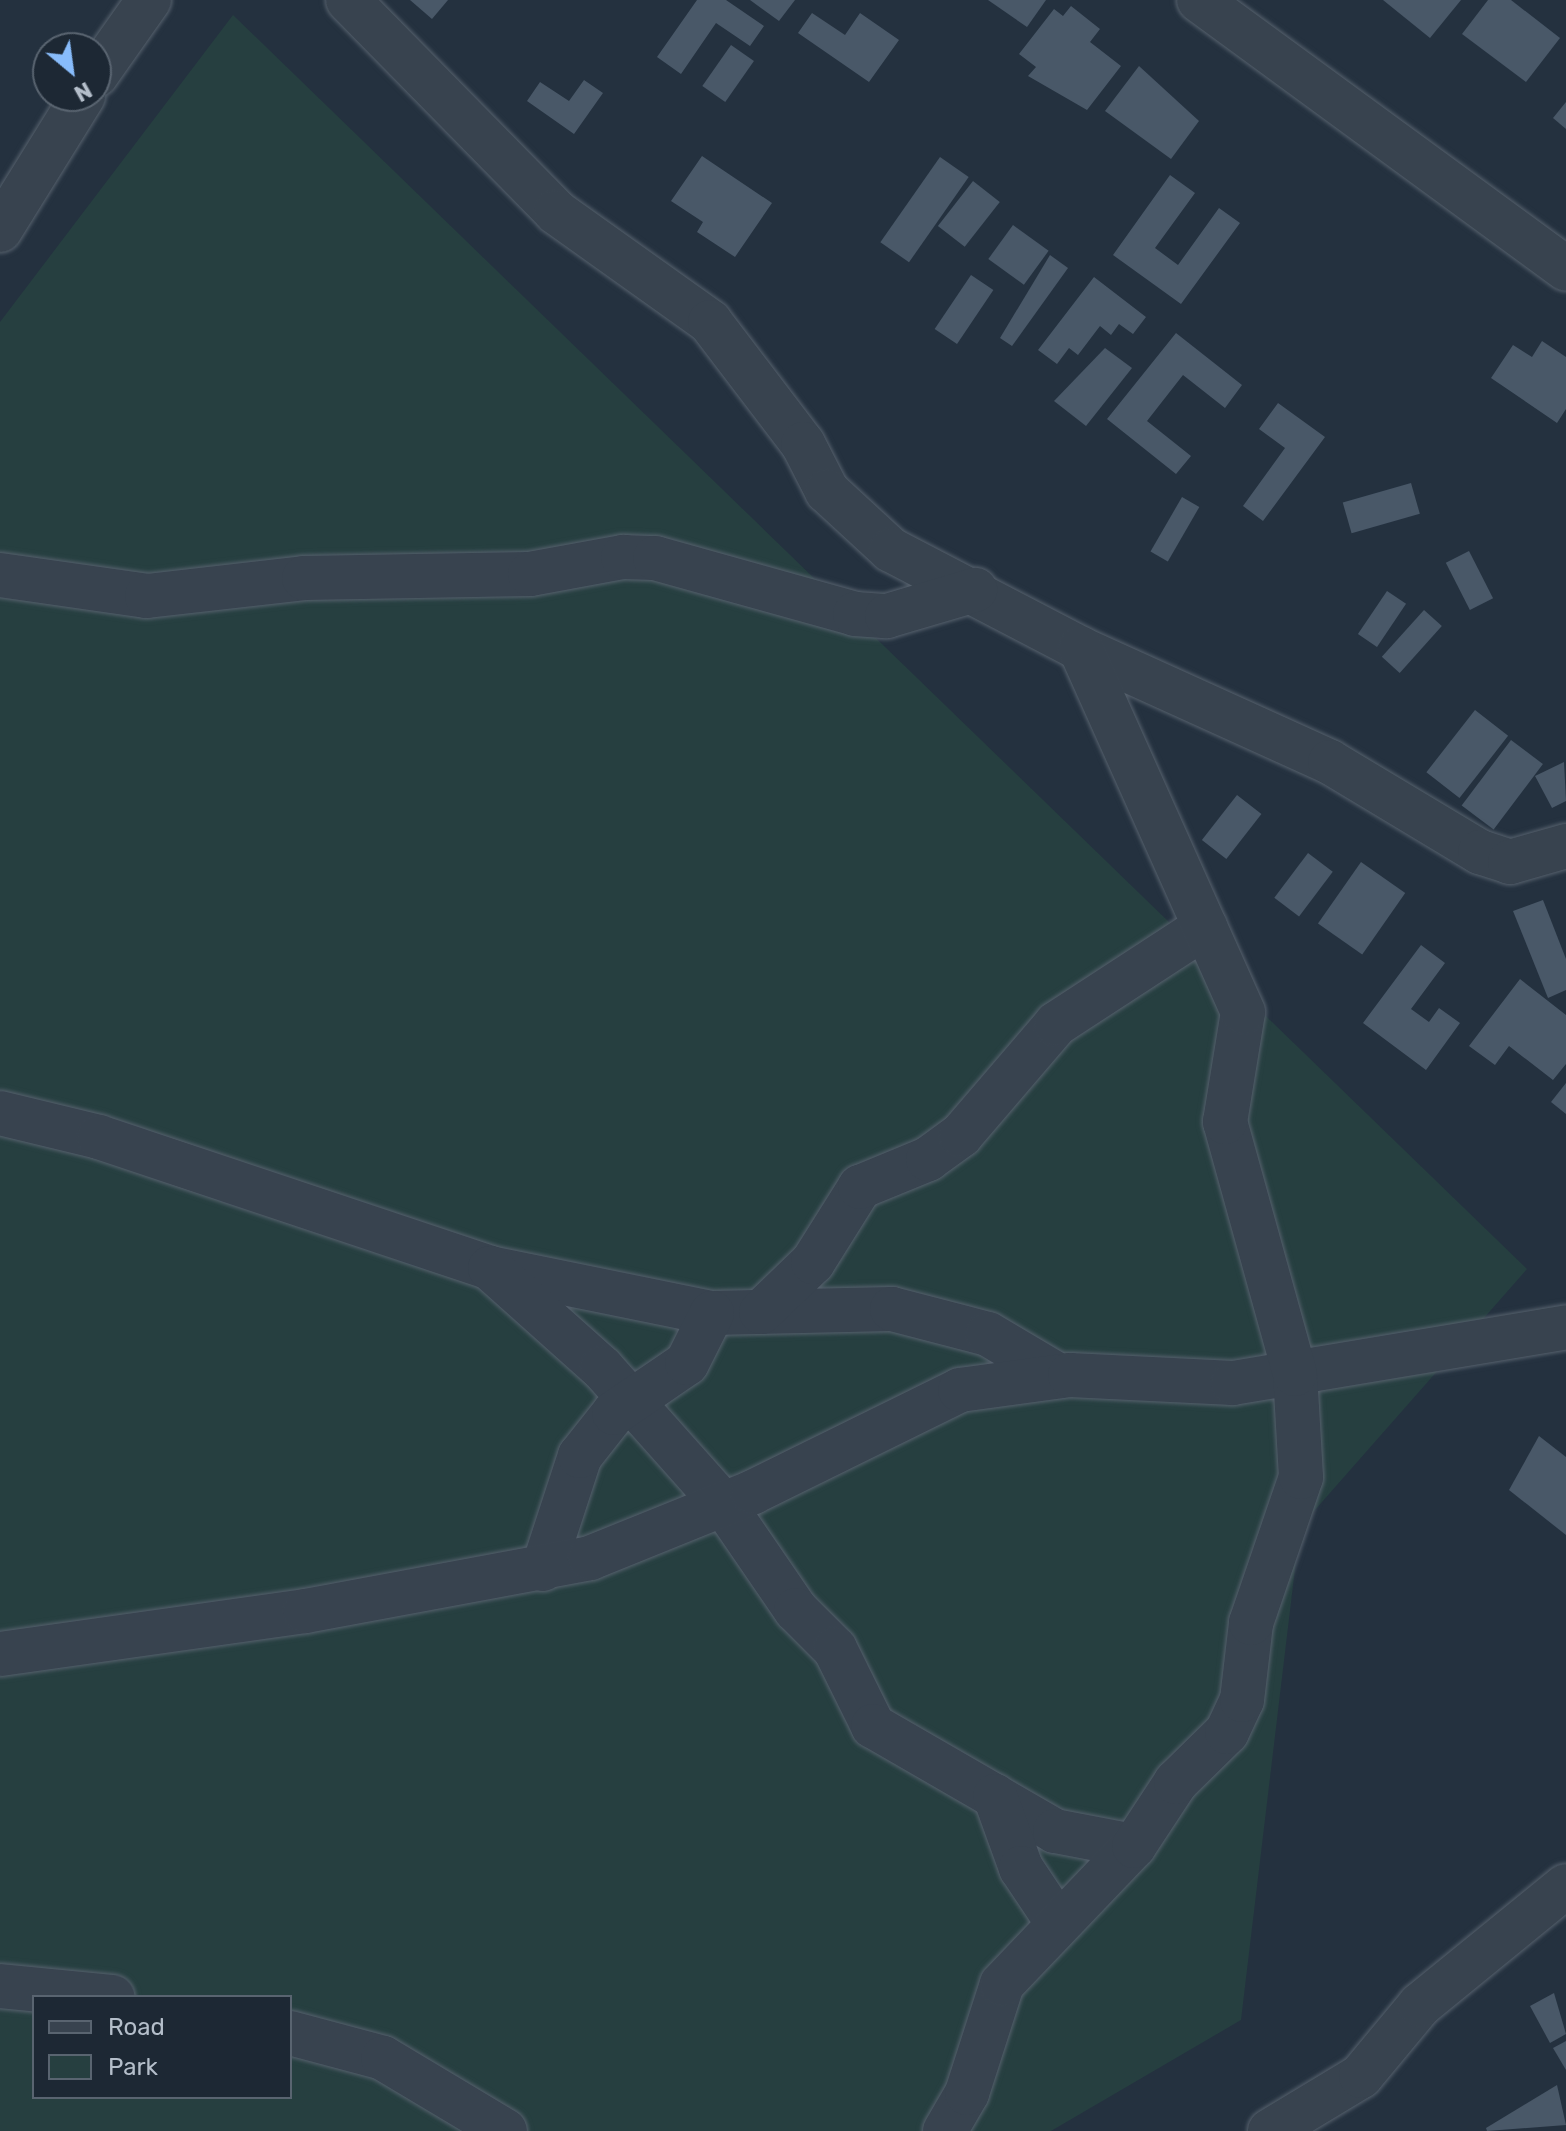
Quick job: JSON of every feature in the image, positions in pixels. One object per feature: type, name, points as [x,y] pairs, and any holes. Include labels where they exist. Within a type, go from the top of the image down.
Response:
[{"type":"street","points":[[112,52],[149,0]]},
{"type":"street","points":[[348,0],[556,212],[710,322],[861,529],[1081,649],[1330,762],[1480,852],[1510,862],[1566,846]]},
{"type":"street","points":[[1199,0],[1566,269]]},
{"type":"street","points":[[0,230],[73,112]]},
{"type":"street","points":[[0,575],[147,596],[304,578],[530,574],[623,557],[655,558],[855,614],[887,616],[975,590]]},
{"type":"street","points":[[945,2131],[967,2093],[1002,1984],[1057,1922],[1134,1846],[1176,1782],[1227,1732],[1242,1700],[1251,1623],[1301,1477],[1295,1374],[1225,1122],[1243,1012],[1081,649]]},
{"type":"street","points":[[761,1312],[813,1262],[860,1187],[928,1159],[961,1135],[1056,1024],[1205,927]]},
{"type":"street","points":[[0,1113],[99,1137],[490,1268],[712,1313],[840,1305],[946,1320],[1016,1348],[1059,1376]]},
{"type":"street","points":[[490,1268],[632,1399],[724,1505],[796,1610],[835,1649],[873,1726],[1075,1840],[1134,1846]]},
{"type":"street","points":[[543,1569],[580,1456],[632,1399],[687,1363],[712,1313]]},
{"type":"street","points":[[0,1654],[543,1569],[724,1505],[925,1403],[960,1390],[1059,1376],[1233,1383],[1566,1327]]},
{"type":"street","points":[[995,1796],[1021,1868],[1057,1922]]},
{"type":"street","points":[[1270,2131],[1361,2076],[1420,2005],[1566,1886]]},
{"type":"street","points":[[0,1986],[92,1995]]},
{"type":"street","points":[[292,2034],[383,2058],[505,2131]]},
{"type":"green space","points":[[233,15],[1527,1269],[1300,1527],[1241,2020],[1051,2131],[0,2131],[0,322]]},
{"type":"building","points":[[410,0],[448,0],[432,19]]},
{"type":"building","points":[[697,0],[726,0],[764,26],[750,46],[716,23],[681,74],[657,57]]},
{"type":"building","points":[[750,0],[795,0],[779,21]]},
{"type":"building","points":[[988,0],[1046,0],[1027,27]]},
{"type":"building","points":[[1383,0],[1461,0],[1430,38]]},
{"type":"building","points":[[1488,0],[1511,0],[1560,38],[1526,82],[1462,34]]},
{"type":"building","points":[[1071,6],[1100,29],[1090,42],[1121,66],[1087,110],[1028,76],[1036,67],[1019,54],[1054,9],[1063,16]]},
{"type":"building","points":[[812,13],[845,35],[860,13],[899,40],[869,82],[798,33]]},
{"type":"building","points":[[731,45],[754,61],[725,102],[702,86]]},
{"type":"building","points":[[1139,66],[1199,121],[1171,159],[1105,111]]},
{"type":"building","points":[[584,80],[603,93],[574,134],[527,101],[540,82],[569,101]]},
{"type":"building","points":[[1566,102],[1566,129],[1553,118]]},
{"type":"building","points":[[702,156],[772,203],[735,257],[697,232],[703,222],[671,201]]},
{"type":"building","points":[[940,157],[969,177],[909,262],[880,242]]},
{"type":"building","points":[[1170,175],[1195,193],[1155,248],[1178,265],[1219,208],[1240,223],[1181,304],[1113,255]]},
{"type":"building","points":[[973,181],[1000,202],[965,247],[938,226]]},
{"type":"building","points":[[1013,225],[1049,251],[1024,285],[988,259]]},
{"type":"building","points":[[1050,255],[1068,268],[1012,346],[1000,338]]},
{"type":"building","points":[[971,275],[993,290],[957,344],[935,329]]},
{"type":"building","points":[[1094,277],[1146,317],[1133,334],[1119,324],[1111,335],[1100,326],[1078,355],[1069,348],[1057,364],[1038,350]]},
{"type":"building","points":[[1176,333],[1242,385],[1225,408],[1183,375],[1147,421],[1191,456],[1176,474],[1107,419]]},
{"type":"building","points":[[1542,341],[1566,357],[1566,409],[1557,423],[1491,378],[1513,345],[1532,357]]},
{"type":"building","points":[[1105,348],[1132,368],[1086,426],[1054,401]]},
{"type":"building","points":[[1278,403],[1325,437],[1263,521],[1243,506],[1285,448],[1259,429]]},
{"type":"building","points":[[1411,483],[1420,514],[1352,533],[1343,503]]},
{"type":"building","points":[[1182,497],[1199,507],[1168,562],[1150,552]]},
{"type":"building","points":[[1469,551],[1493,598],[1470,610],[1446,563]]},
{"type":"building","points":[[1387,591],[1406,604],[1377,647],[1358,634]]},
{"type":"building","points":[[1424,610],[1442,626],[1400,673],[1382,657]]},
{"type":"building","points":[[1475,710],[1508,736],[1459,798],[1426,772]]},
{"type":"building","points":[[1511,740],[1543,764],[1494,830],[1462,805]]},
{"type":"building","points":[[1564,762],[1566,801],[1552,808],[1535,776]]},
{"type":"building","points":[[1237,795],[1261,814],[1226,859],[1202,840]]},
{"type":"building","points":[[1308,853],[1333,872],[1299,916],[1274,898]]},
{"type":"building","points":[[1361,862],[1405,893],[1362,954],[1318,923]]},
{"type":"building","points":[[1543,900],[1566,959],[1566,990],[1548,998],[1513,911]]},
{"type":"building","points":[[1421,945],[1445,963],[1411,1009],[1429,1022],[1439,1008],[1460,1023],[1426,1070],[1363,1023]]},
{"type":"building","points":[[1520,979],[1566,1015],[1566,1064],[1553,1080],[1509,1046],[1495,1065],[1469,1046]]},
{"type":"building","points":[[1566,1083],[1566,1114],[1551,1102]]},
{"type":"building","points":[[1539,1436],[1566,1457],[1566,1535],[1509,1490]]},
{"type":"building","points":[[1554,1993],[1566,2034],[1550,2043],[1530,2006]]},
{"type":"building","points":[[1566,2041],[1566,2070],[1553,2048]]},
{"type":"building","points":[[1557,2085],[1566,2125],[1487,2131],[1486,2128]]}]
